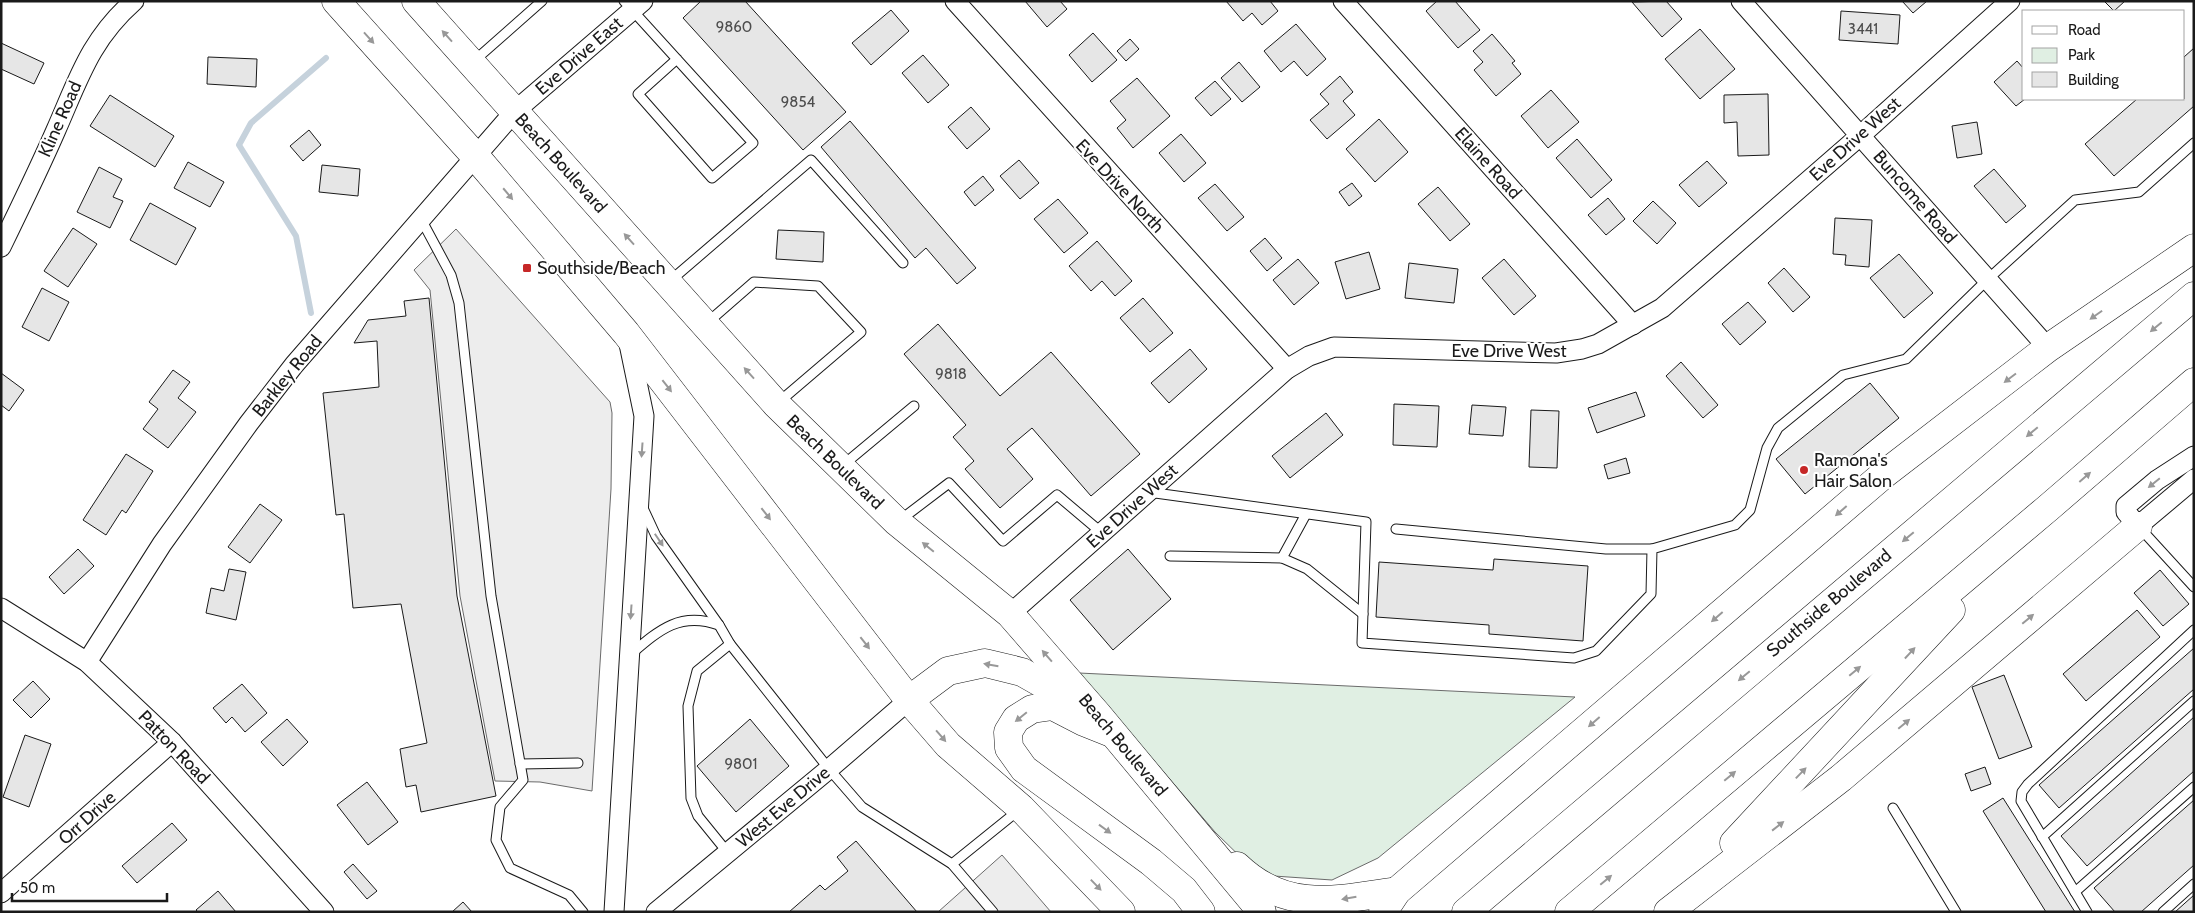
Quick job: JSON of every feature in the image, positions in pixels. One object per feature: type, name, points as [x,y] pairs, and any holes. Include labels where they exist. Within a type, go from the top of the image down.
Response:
[{"type":"highway","points":[[336,1],[476,157],[626,333],[909,700],[948,745],[1021,808],[1118,910]]},
{"type":"highway","name":"Beach Boulevard","points":[[416,1],[776,404],[897,522],[1010,614],[1106,724],[1257,907]]},
{"type":"highway","points":[[1175,806],[1247,877],[1299,901],[1334,901],[1391,905],[1883,475],[2048,348],[2194,248]]},
{"type":"highway","name":"Southside Boulevard","points":[[1466,912],[2194,296]]},
{"type":"highway","points":[[1569,912],[2048,508],[2194,382]]},
{"type":"highway","points":[[1669,911],[2048,508]]},
{"type":"highway","points":[[1669,911],[1841,778],[2138,526]]},
{"type":"highway","points":[[909,700],[948,671],[985,663],[1022,672],[1106,724]]},
{"type":"highway","points":[[1106,724],[1084,722],[1053,706],[1032,709],[1016,718],[1008,732],[1009,748],[1024,769],[1151,862],[1184,890],[1201,912]]},
{"type":"street","name":"Kline Road","points":[[1,247],[56,130],[85,62],[104,31],[134,1]]},
{"type":"street","name":"Eve Drive North","points":[[955,1],[1287,369]]},
{"type":"street","name":"Elaine Road","points":[[1344,1],[1633,325]]},
{"type":"street","name":"Buncome Road","points":[[1741,1],[2048,348]]},
{"type":"street","name":"Eve Drive West","points":[[1010,614],[1287,369],[1309,356],[1334,347],[1556,353],[1582,349],[1598,344],[1662,308],[1861,135],[2010,1]]},
{"type":"street","name":"Eve Drive East","points":[[515,111],[633,4]]},
{"type":"street","name":"Barkley Road","points":[[87,662],[162,544],[248,423],[294,365],[515,111]]},
{"type":"street","points":[[614,912],[644,416],[626,333]]},
{"type":"street","points":[[2194,456],[2157,480],[2126,506],[2126,512],[2138,526],[2194,479]]},
{"type":"street","name":"Patton Road","points":[[1,608],[87,662],[172,742],[324,912]]},
{"type":"street","name":"West Eve Drive","points":[[656,912],[829,769],[909,700]]},
{"type":"street","name":"Orr Drive","points":[[1,893],[172,742]]},
{"type":"lane","points":[[472,63],[542,1]]},
{"type":"lane","points":[[633,4],[677,59],[753,143],[712,178],[638,94],[677,59]]},
{"type":"lane","points":[[1396,529],[1606,549],[1652,549],[1735,524],[1750,510],[1766,448],[1778,428],[1842,375],[1906,359],[1987,280],[2075,200],[2139,192],[2194,143]]},
{"type":"lane","points":[[668,283],[811,160],[903,263]]},
{"type":"lane","points":[[421,220],[452,276],[459,303],[492,596],[523,780],[500,807],[496,840],[510,868],[569,895],[583,912]]},
{"type":"lane","points":[[705,325],[754,282],[818,286],[861,332],[776,404]]},
{"type":"lane","points":[[840,468],[914,406]]},
{"type":"lane","points":[[897,522],[949,483],[1004,541],[1058,495],[1102,533]]},
{"type":"lane","points":[[1148,492],[1366,522],[1362,644],[1574,658],[1596,651],[1651,594],[1652,549]]},
{"type":"lane","points":[[639,496],[646,518],[656,536],[719,625],[730,644],[829,769],[862,807],[952,864],[993,912]]},
{"type":"lane","points":[[1282,558],[1306,514]]},
{"type":"lane","points":[[2138,526],[2194,587]]},
{"type":"lane","points":[[1170,556],[1282,558],[1307,569],[1363,614]]},
{"type":"lane","points":[[628,656],[669,624],[687,620],[705,620],[719,625]]},
{"type":"lane","points":[[2087,912],[2021,802],[2022,792],[2028,784],[2194,630]]},
{"type":"lane","points":[[728,853],[698,816],[691,798],[688,706],[697,672],[730,644]]},
{"type":"lane","points":[[2042,836],[2194,701]]},
{"type":"lane","points":[[520,764],[578,764]]},
{"type":"lane","points":[[2076,892],[2194,787]]},
{"type":"lane","points":[[952,864],[1021,808]]},
{"type":"lane","points":[[1893,808],[1956,912]]},
{"type":"lane","points":[[2163,912],[2194,884]]},
{"type":"green space","points":[[1079,673],[1575,697],[1378,858],[1332,880],[1259,875],[1215,832]]},
{"type":"shaded area","points":[[456,229],[610,402],[612,413],[611,489],[592,791],[540,782],[495,781],[460,596],[430,290],[414,270]]},
{"type":"shaded area","points":[[1002,855],[1051,912],[938,912]]},
{"type":"building","points":[[701,1],[745,1],[846,112],[803,150],[683,18]]},
{"type":"building","points":[[1025,1],[1060,1],[1067,9],[1047,27]]},
{"type":"building","points":[[1226,1],[1270,1],[1278,11],[1262,25],[1252,13],[1243,21]]},
{"type":"building","points":[[1437,1],[1455,1],[1480,30],[1458,48],[1426,11]]},
{"type":"building","points":[[1666,1],[1682,19],[1662,37],[1632,2]]},
{"type":"building","points":[[1902,1],[1927,1],[1913,13]]},
{"type":"building","points":[[2104,1],[2125,1],[2115,10]]},
{"type":"building","points":[[891,10],[909,31],[871,65],[852,43]]},
{"type":"building","points":[[1841,11],[1900,15],[1898,44],[1839,40]]},
{"type":"building","points":[[1296,24],[1326,59],[1307,76],[1294,61],[1281,72],[1264,51]]},
{"type":"building","points":[[1700,29],[1735,69],[1700,99],[1665,59]]},
{"type":"building","points":[[1093,33],[1117,60],[1092,82],[1069,55]]},
{"type":"building","points":[[1492,34],[1515,61],[1512,63],[1521,74],[1496,96],[1474,70],[1483,62],[1473,51]]},
{"type":"building","points":[[1130,39],[1139,49],[1126,61],[1117,51]]},
{"type":"building","points":[[1,43],[44,63],[34,84],[1,69]]},
{"type":"building","points":[[2194,48],[2194,106],[2114,176],[2085,144],[2136,100],[2185,100],[2185,56]]},
{"type":"building","points":[[923,55],[949,85],[928,103],[902,73]]},
{"type":"building","points":[[208,57],[257,59],[256,87],[207,84]]},
{"type":"building","points":[[2017,61],[2022,67],[2022,100],[2024,100],[2016,106],[1994,82]]},
{"type":"building","points":[[1239,62],[1260,87],[1242,102],[1221,78]]},
{"type":"building","points":[[1340,76],[1353,92],[1343,101],[1355,115],[1327,139],[1310,120],[1329,104],[1320,94]]},
{"type":"building","points":[[1137,78],[1170,116],[1133,148],[1117,128],[1126,120],[1110,101]]},
{"type":"building","points":[[1215,81],[1231,99],[1211,116],[1195,98]]},
{"type":"building","points":[[1551,90],[1579,122],[1548,148],[1521,116]]},
{"type":"building","points":[[1768,94],[1769,155],[1738,156],[1737,122],[1724,123],[1724,95]]},
{"type":"building","points":[[110,95],[174,136],[155,167],[90,126]]},
{"type":"building","points":[[971,107],[990,129],[967,149],[948,127]]},
{"type":"building","points":[[1379,119],[1408,152],[1375,182],[1346,149]]},
{"type":"building","points":[[850,121],[976,268],[957,284],[926,248],[915,258],[821,147]]},
{"type":"building","points":[[1977,122],[1982,154],[1957,158],[1952,126]]},
{"type":"building","points":[[309,130],[321,145],[303,161],[290,146]]},
{"type":"building","points":[[1181,134],[1206,163],[1184,182],[1159,153]]},
{"type":"building","points":[[1577,139],[1612,180],[1591,198],[1556,158]]},
{"type":"building","points":[[1019,160],[1039,183],[1020,199],[1000,176]]},
{"type":"building","points":[[1707,161],[1727,183],[1699,207],[1679,185]]},
{"type":"building","points":[[188,162],[224,182],[210,207],[174,188]]},
{"type":"building","points":[[322,165],[360,169],[358,196],[319,192]]},
{"type":"building","points":[[99,167],[122,179],[113,197],[123,201],[110,228],[77,212]]},
{"type":"building","points":[[1994,169],[2026,206],[2006,223],[1974,186]]},
{"type":"building","points":[[983,176],[994,190],[975,206],[964,192]]},
{"type":"building","points":[[1352,183],[1362,196],[1349,206],[1339,192]]},
{"type":"building","points":[[1215,184],[1244,217],[1227,231],[1198,198]]},
{"type":"building","points":[[1438,187],[1470,224],[1450,241],[1418,204]]},
{"type":"building","points":[[1608,198],[1625,219],[1606,235],[1588,215]]},
{"type":"building","points":[[1058,199],[1088,233],[1064,253],[1034,219]]},
{"type":"building","points":[[1653,201],[1676,223],[1657,244],[1633,221]]},
{"type":"building","points":[[150,203],[196,228],[176,265],[130,240]]},
{"type":"building","points":[[1835,218],[1872,220],[1869,267],[1845,265],[1846,255],[1833,254]]},
{"type":"building","points":[[73,228],[97,244],[68,287],[44,271]]},
{"type":"building","points":[[778,230],[824,232],[823,262],[776,259]]},
{"type":"building","points":[[1265,238],[1282,258],[1267,271],[1250,251]]},
{"type":"building","points":[[1097,241],[1132,281],[1115,296],[1102,281],[1091,291],[1069,266]]},
{"type":"building","points":[[1369,252],[1380,289],[1346,299],[1335,262]]},
{"type":"building","points":[[1899,254],[1933,293],[1904,318],[1870,278]]},
{"type":"building","points":[[1298,259],[1319,283],[1294,305],[1273,280]]},
{"type":"building","points":[[1504,259],[1536,296],[1514,315],[1482,278]]},
{"type":"building","points":[[1409,263],[1458,269],[1454,303],[1405,298]]},
{"type":"building","points":[[1784,268],[1810,297],[1793,312],[1768,283]]},
{"type":"building","points":[[42,288],[69,302],[49,341],[22,327]]},
{"type":"building","points":[[429,298],[457,596],[496,796],[421,812],[416,785],[406,787],[400,749],[427,743],[401,604],[353,608],[344,514],[336,515],[323,393],[379,387],[377,341],[354,343],[368,320],[406,316],[404,301]]},
{"type":"building","points":[[1143,298],[1173,333],[1150,352],[1120,318]]},
{"type":"building","points":[[1748,302],[1766,322],[1740,345],[1722,324]]},
{"type":"building","points":[[938,324],[1000,396],[1051,352],[1140,454],[1091,496],[1032,428],[1007,449],[1033,479],[1000,508],[965,469],[974,461],[953,437],[966,425],[904,354]]},
{"type":"building","points":[[1190,349],[1207,369],[1169,403],[1151,383]]},
{"type":"building","points":[[1681,362],[1718,405],[1703,418],[1666,376]]},
{"type":"building","points":[[173,370],[190,382],[178,398],[196,412],[168,448],[143,429],[158,409],[149,402]]},
{"type":"building","points":[[1,373],[24,390],[9,411],[1,405]]},
{"type":"building","points":[[1870,383],[1899,418],[1805,494],[1776,459]]},
{"type":"building","points":[[1636,392],[1645,416],[1597,433],[1588,408]]},
{"type":"building","points":[[1394,404],[1439,406],[1437,447],[1393,445]]},
{"type":"building","points":[[1472,405],[1506,407],[1503,436],[1469,434]]},
{"type":"building","points":[[1531,410],[1559,411],[1557,468],[1529,467]]},
{"type":"building","points":[[1326,413],[1343,435],[1290,478],[1272,456]]},
{"type":"building","points":[[126,454],[153,471],[126,513],[122,510],[106,535],[83,520]]},
{"type":"building","points":[[1626,458],[1630,473],[1608,479],[1604,465]]},
{"type":"building","points":[[260,504],[282,520],[250,563],[228,547]]},
{"type":"building","points":[[78,549],[94,566],[64,594],[49,577]]},
{"type":"building","points":[[1128,549],[1171,599],[1113,650],[1070,600]]},
{"type":"building","points":[[1494,559],[1588,566],[1583,641],[1489,634],[1489,625],[1376,617],[1379,562],[1493,570]]},
{"type":"building","points":[[229,569],[246,572],[236,620],[206,613],[211,588],[224,591]]},
{"type":"building","points":[[2160,570],[2189,604],[2163,626],[2134,593]]},
{"type":"building","points":[[2137,610],[2160,637],[2086,701],[2063,674]]},
{"type":"building","points":[[2194,648],[2194,689],[2059,808],[2039,785]]},
{"type":"building","points":[[2004,675],[2032,747],[1999,759],[1972,687]]},
{"type":"building","points":[[33,681],[50,699],[31,718],[13,700]]},
{"type":"building","points":[[242,684],[267,713],[245,732],[232,717],[226,723],[213,708]]},
{"type":"building","points":[[2194,717],[2194,771],[2087,866],[2061,836]]},
{"type":"building","points":[[287,719],[308,742],[283,766],[261,742]]},
{"type":"building","points":[[750,719],[789,766],[736,812],[697,766]]},
{"type":"building","points":[[25,735],[51,744],[29,807],[3,797]]},
{"type":"building","points":[[1985,767],[1991,784],[1971,791],[1965,774]]},
{"type":"building","points":[[367,782],[398,822],[368,845],[337,805]]},
{"type":"building","points":[[2003,798],[2075,912],[2046,912],[1983,811]]},
{"type":"building","points":[[2194,800],[2194,865],[2141,912],[2115,912],[2094,888]]},
{"type":"building","points":[[172,823],[187,840],[137,883],[122,866]]},
{"type":"building","points":[[856,841],[917,912],[789,912],[820,885],[825,890],[848,871],[837,857]]},
{"type":"building","points":[[353,864],[377,891],[367,899],[344,872]]},
{"type":"building","points":[[218,891],[236,912],[198,912],[196,910]]},
{"type":"building","points":[[2194,895],[2194,912],[2175,912]]},
{"type":"building","points":[[463,902],[472,912],[452,912]]},
{"type":"waterway","points":[[311,313],[296,236],[239,145],[251,123],[326,58]]},
{"type":"place","name":"Southside/Beach","points":[[527,268]]},
{"type":"place","name":"Ramona's Hair Salon","points":[[1804,470]]}]
